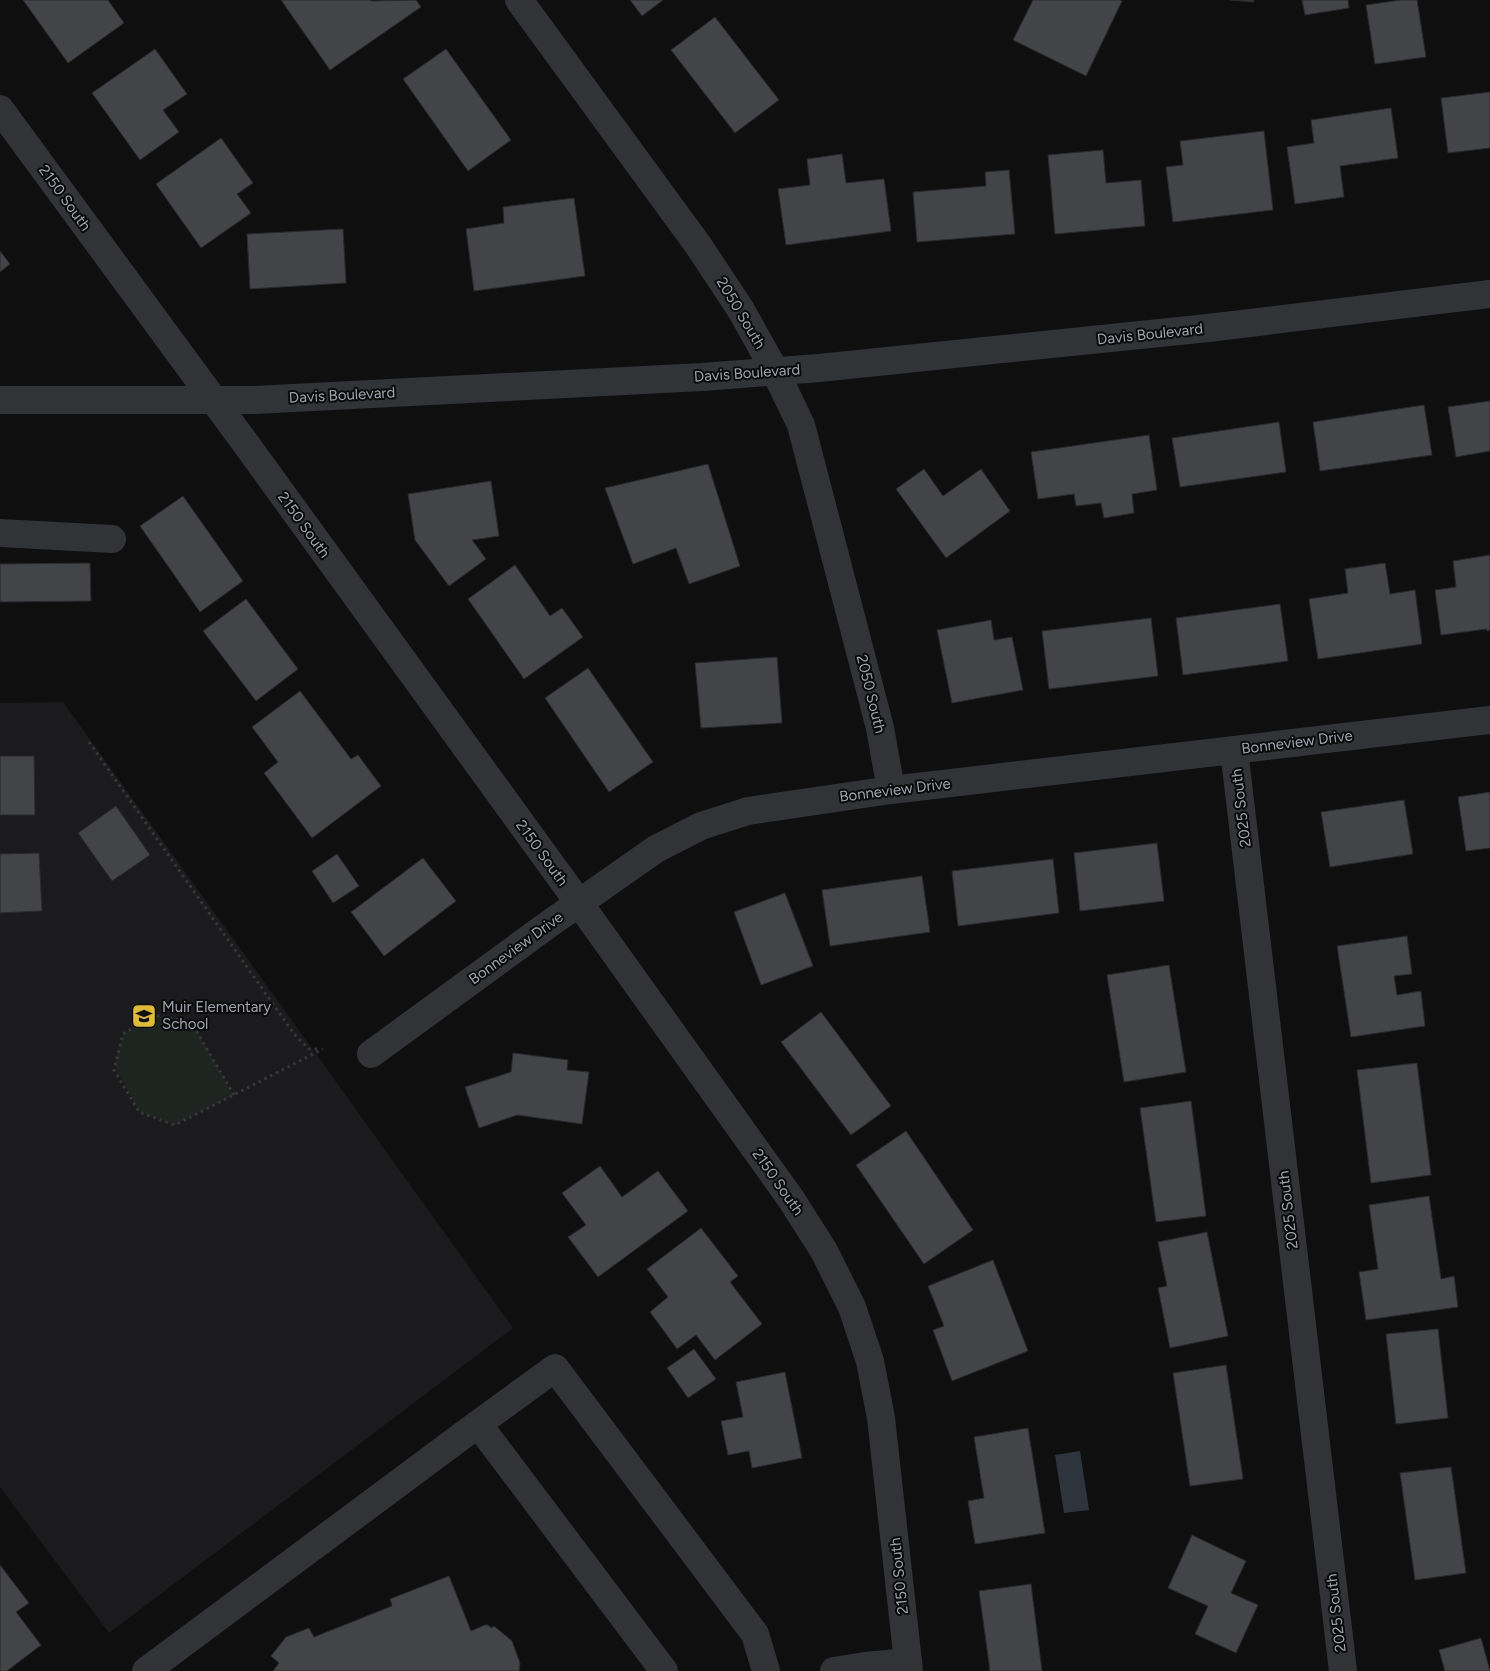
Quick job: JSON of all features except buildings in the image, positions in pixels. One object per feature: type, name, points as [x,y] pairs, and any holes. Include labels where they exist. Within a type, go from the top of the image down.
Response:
[{"type":"street","name":"2050 South","points":[[519,0],[698,245],[741,310],[775,371],[801,424],[880,728],[891,790]]},
{"type":"street","name":"2150 South","points":[[0,109],[578,903],[791,1199],[824,1251],[852,1307],[870,1361],[882,1418],[909,1666]]},
{"type":"street","name":"Davis Boulevard","points":[[0,400],[254,400],[702,377],[819,368],[1208,328],[1490,294]]},
{"type":"street","points":[[0,533],[112,540]]},
{"type":"street","name":"Bonneview Drive","points":[[371,1054],[578,903],[656,849],[701,826],[748,811],[891,790],[1490,720]]},
{"type":"street","name":"2025 South","points":[[1234,750],[1343,1671]]},
{"type":"street","points":[[146,1671],[555,1368],[755,1634],[766,1671]]},
{"type":"street","points":[[478,1424],[664,1671]]},
{"type":"street","points":[[834,1671],[909,1666]]},
{"type":"path","points":[[90,742],[294,1034],[309,1050],[323,1049],[234,1095],[175,1125],[139,1112],[114,1070],[123,1034],[154,1015],[191,1022],[234,1095]]},
{"type":"shaded area","name":"Muir Elementary School","points":[[63,702],[513,1328],[109,1633],[0,1487],[0,703]]},
{"type":"shaded area","points":[[154,1015],[191,1022],[234,1095],[175,1125],[139,1112],[115,1065],[123,1034]]},
{"type":"shaded area","points":[[1080,1451],[1089,1510],[1064,1513],[1055,1455]]},
{"type":"place","name":"Muir Elementary School","points":[[144,1016]]}]
